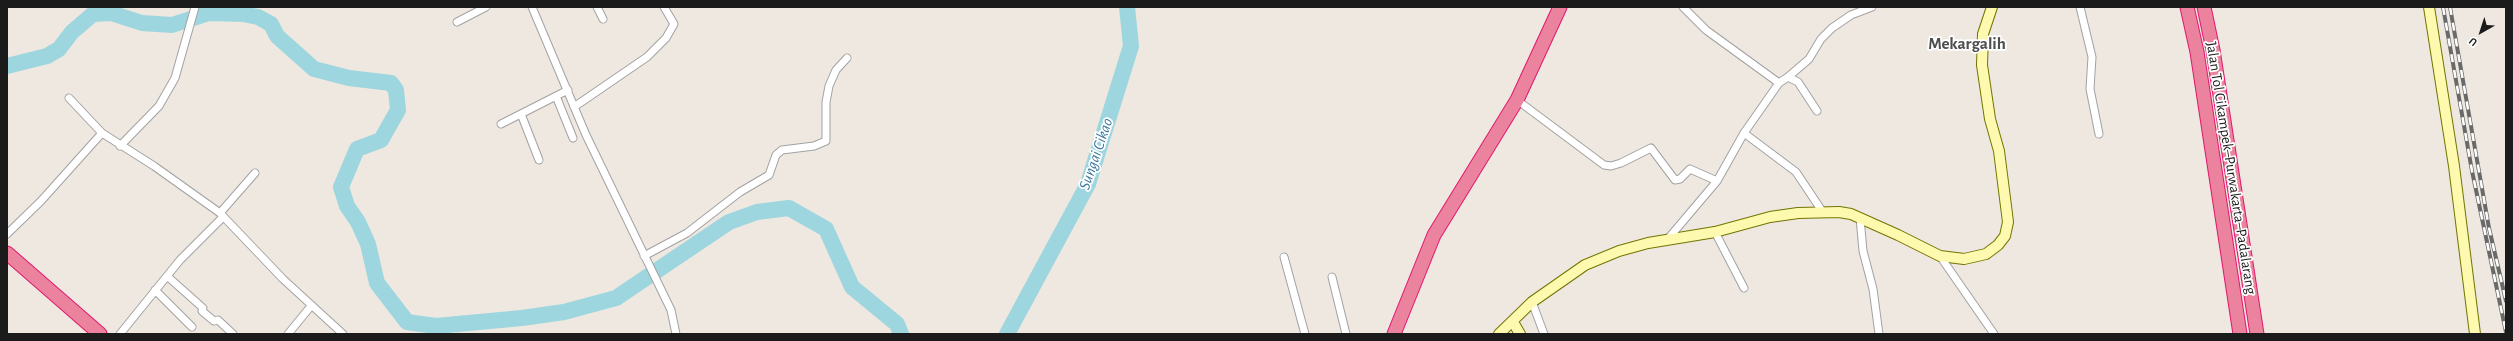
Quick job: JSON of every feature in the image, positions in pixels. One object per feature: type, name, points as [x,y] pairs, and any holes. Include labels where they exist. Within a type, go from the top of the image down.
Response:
[{"type":"highway","points":[[1394,334],[1442,219],[1517,100],[1560,7]]},
{"type":"highway","name":"Jalan Tol Cikampek–Purwakarta–Padalarang","points":[[2187,7],[2197,52],[2240,334]]},
{"type":"highway","name":"Jalan Tol Cikampek–Purwakarta–Padalarang","points":[[2204,7],[2213,50],[2257,334]]},
{"type":"highway","points":[[7,253],[100,334]]},
{"type":"highway","points":[[1403,313],[1404,334]]},
{"type":"street","points":[[457,22],[486,7]]},
{"type":"street","points":[[532,7],[574,107],[644,256],[664,294],[671,310],[676,334]]},
{"type":"street","points":[[597,7],[603,19]]},
{"type":"street","points":[[574,107],[646,57],[666,38],[674,24],[664,7]]},
{"type":"street","points":[[1683,7],[1706,30],[1779,83]]},
{"type":"street","points":[[1667,240],[1717,181],[1744,133],[1779,83],[1809,59],[1821,39],[1832,28],[1851,15],[1872,7]]},
{"type":"street","points":[[1499,334],[1514,322],[1532,302],[1585,265],[1619,251],[1667,240],[1715,232],[1770,217],[1822,211],[1839,212],[1860,218],[1940,256],[1964,259],[1976,258],[1998,245],[2005,236],[2008,222],[2006,200],[1982,65],[1983,34],[1992,7]]},
{"type":"street","points":[[2080,7],[2092,57],[2090,89],[2099,134]]},
{"type":"street","points":[[2429,7],[2454,166],[2475,334]]},
{"type":"street","points":[[120,146],[159,106],[175,78],[184,40],[194,10]]},
{"type":"street","points":[[644,256],[687,233],[744,190],[769,175],[779,152],[826,142],[828,138],[826,102],[836,70],[847,58]]},
{"type":"street","points":[[1788,77],[1798,82],[1817,111]]},
{"type":"street","points":[[501,124],[568,90]]},
{"type":"street","points":[[556,96],[573,138]]},
{"type":"street","points":[[69,98],[102,133],[120,146],[154,166],[221,215],[311,306],[343,334]]},
{"type":"street","points":[[1517,100],[1604,165],[1611,166],[1621,163],[1651,148],[1675,180],[1680,179],[1690,169],[1717,181]]},
{"type":"street","points":[[521,114],[539,160]]},
{"type":"street","points":[[7,234],[41,201],[102,133]]},
{"type":"street","points":[[1744,133],[1796,172],[1822,211]]},
{"type":"street","points":[[120,334],[155,290],[221,215],[255,173]]},
{"type":"street","points":[[1860,218],[1863,251],[1873,289],[1880,334]]},
{"type":"street","points":[[1715,232],[1744,288]]},
{"type":"street","points":[[1940,256],[1994,334]]},
{"type":"street","points":[[1284,257],[1305,334]]},
{"type":"street","points":[[167,276],[203,308],[202,311],[214,321],[218,320],[233,334]]},
{"type":"street","points":[[1332,277],[1346,334]]},
{"type":"street","points":[[155,290],[192,327]]},
{"type":"street","points":[[1532,302],[1544,334]]},
{"type":"street","points":[[288,334],[311,306]]},
{"type":"street","points":[[1514,322],[1520,334]]},
{"type":"waterway","name":"Sungai Cikao","points":[[1007,334],[1088,184],[1131,46],[1127,7]]},
{"type":"waterway","points":[[7,66],[47,56],[59,49],[72,32],[93,14],[111,13],[142,23],[172,25],[209,13],[243,14],[258,17],[271,24],[277,36],[314,69],[349,78],[391,83],[396,90],[398,110],[381,140],[357,149],[341,187],[347,206],[358,222],[368,244],[377,283],[407,322],[436,326],[522,318],[564,312],[616,298],[729,222],[757,212],[789,208],[826,229],[852,287],[897,324],[901,334]]},
{"type":"railway","points":[[2443,7],[2472,171],[2506,332]]},
{"type":"railway","points":[[2450,7],[2489,228],[2506,301]]},
{"type":"district","name":"Mekargalih","points":[[1967,44]]}]
